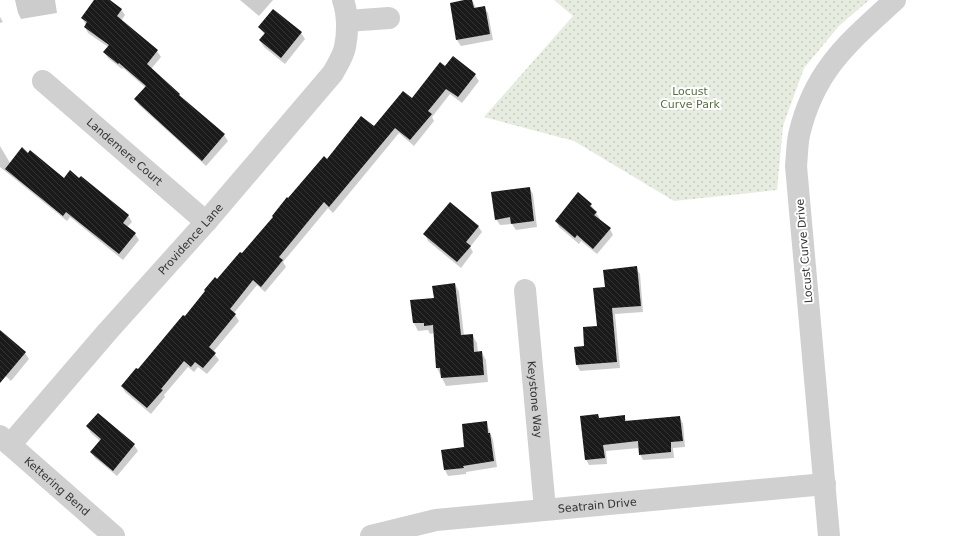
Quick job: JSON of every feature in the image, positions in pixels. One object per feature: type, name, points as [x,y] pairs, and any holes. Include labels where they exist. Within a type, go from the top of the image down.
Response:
[{"type":"street","name":"Providence Lane","points":[[5,440],[108,331],[206,222],[333,73],[345,47],[347,21],[343,0]]},
{"type":"street","name":"Locust Curve Drive","points":[[830,536],[796,166],[799,137],[806,109],[818,82],[836,57],[854,37],[895,0]]},
{"type":"street","points":[[347,21],[389,18]]},
{"type":"street","name":"Landemere Court","points":[[43,81],[206,222]]},
{"type":"street","name":"Keystone Way","points":[[525,290],[545,509]]},
{"type":"street","name":"Kettering Bend","points":[[5,440],[114,536]]},
{"type":"street","name":"Seatrain Drive","points":[[372,536],[436,520],[825,484]]},
{"type":"green space","name":"Locust Curve Park","points":[[554,0],[869,0],[839,26],[804,68],[783,126],[777,190],[674,201],[574,141],[484,117],[573,16]]},
{"type":"building","points":[[94,0],[110,0],[122,9],[117,16],[158,50],[147,64],[180,94],[179,95],[225,134],[202,161],[134,99],[146,86],[119,63],[118,64],[103,52],[109,45],[84,27],[87,22],[81,18]]},
{"type":"building","points":[[472,0],[474,8],[485,6],[490,34],[456,40],[450,3]]},
{"type":"building","points":[[273,9],[302,32],[281,58],[259,40],[265,33],[258,27]]},
{"type":"building","points":[[453,56],[476,74],[458,97],[446,89],[428,111],[432,114],[410,140],[395,128],[329,207],[324,202],[279,257],[283,260],[261,287],[253,280],[230,309],[236,314],[209,347],[216,353],[203,368],[195,362],[191,367],[184,361],[161,389],[163,390],[147,408],[121,386],[136,368],[138,369],[183,315],[185,316],[215,277],[217,279],[240,252],[242,253],[273,217],[272,216],[287,197],[288,198],[324,156],[327,159],[361,116],[374,126],[403,91],[412,98],[440,62],[445,66]]},
{"type":"building","points":[[22,147],[28,153],[30,150],[64,178],[70,170],[79,178],[81,176],[129,215],[123,223],[136,233],[119,254],[66,212],[63,216],[5,169]]},
{"type":"building","points":[[530,187],[534,221],[511,224],[510,217],[495,220],[491,192]]},
{"type":"building","points":[[578,192],[592,204],[590,206],[597,212],[594,215],[611,228],[593,249],[577,235],[575,238],[555,221]]},
{"type":"building","points":[[450,202],[479,226],[466,242],[471,246],[457,262],[423,234]]},
{"type":"building","points":[[637,266],[641,306],[612,308],[617,362],[576,365],[574,347],[584,346],[583,327],[597,326],[593,288],[605,287],[603,270]]},
{"type":"building","points":[[455,283],[461,335],[473,334],[474,352],[482,351],[484,375],[441,378],[440,368],[436,368],[433,325],[424,326],[424,323],[413,323],[410,300],[434,298],[432,286]]},
{"type":"building","points":[[0,330],[26,352],[0,383]]},
{"type":"building","points":[[98,413],[135,444],[113,471],[90,452],[101,439],[86,426]]},
{"type":"building","points":[[598,414],[599,418],[625,415],[625,421],[680,416],[683,441],[671,442],[671,452],[639,455],[638,441],[603,445],[605,458],[585,460],[580,416]]},
{"type":"building","points":[[487,421],[494,461],[463,466],[464,468],[444,470],[441,450],[464,447],[462,424]]}]
